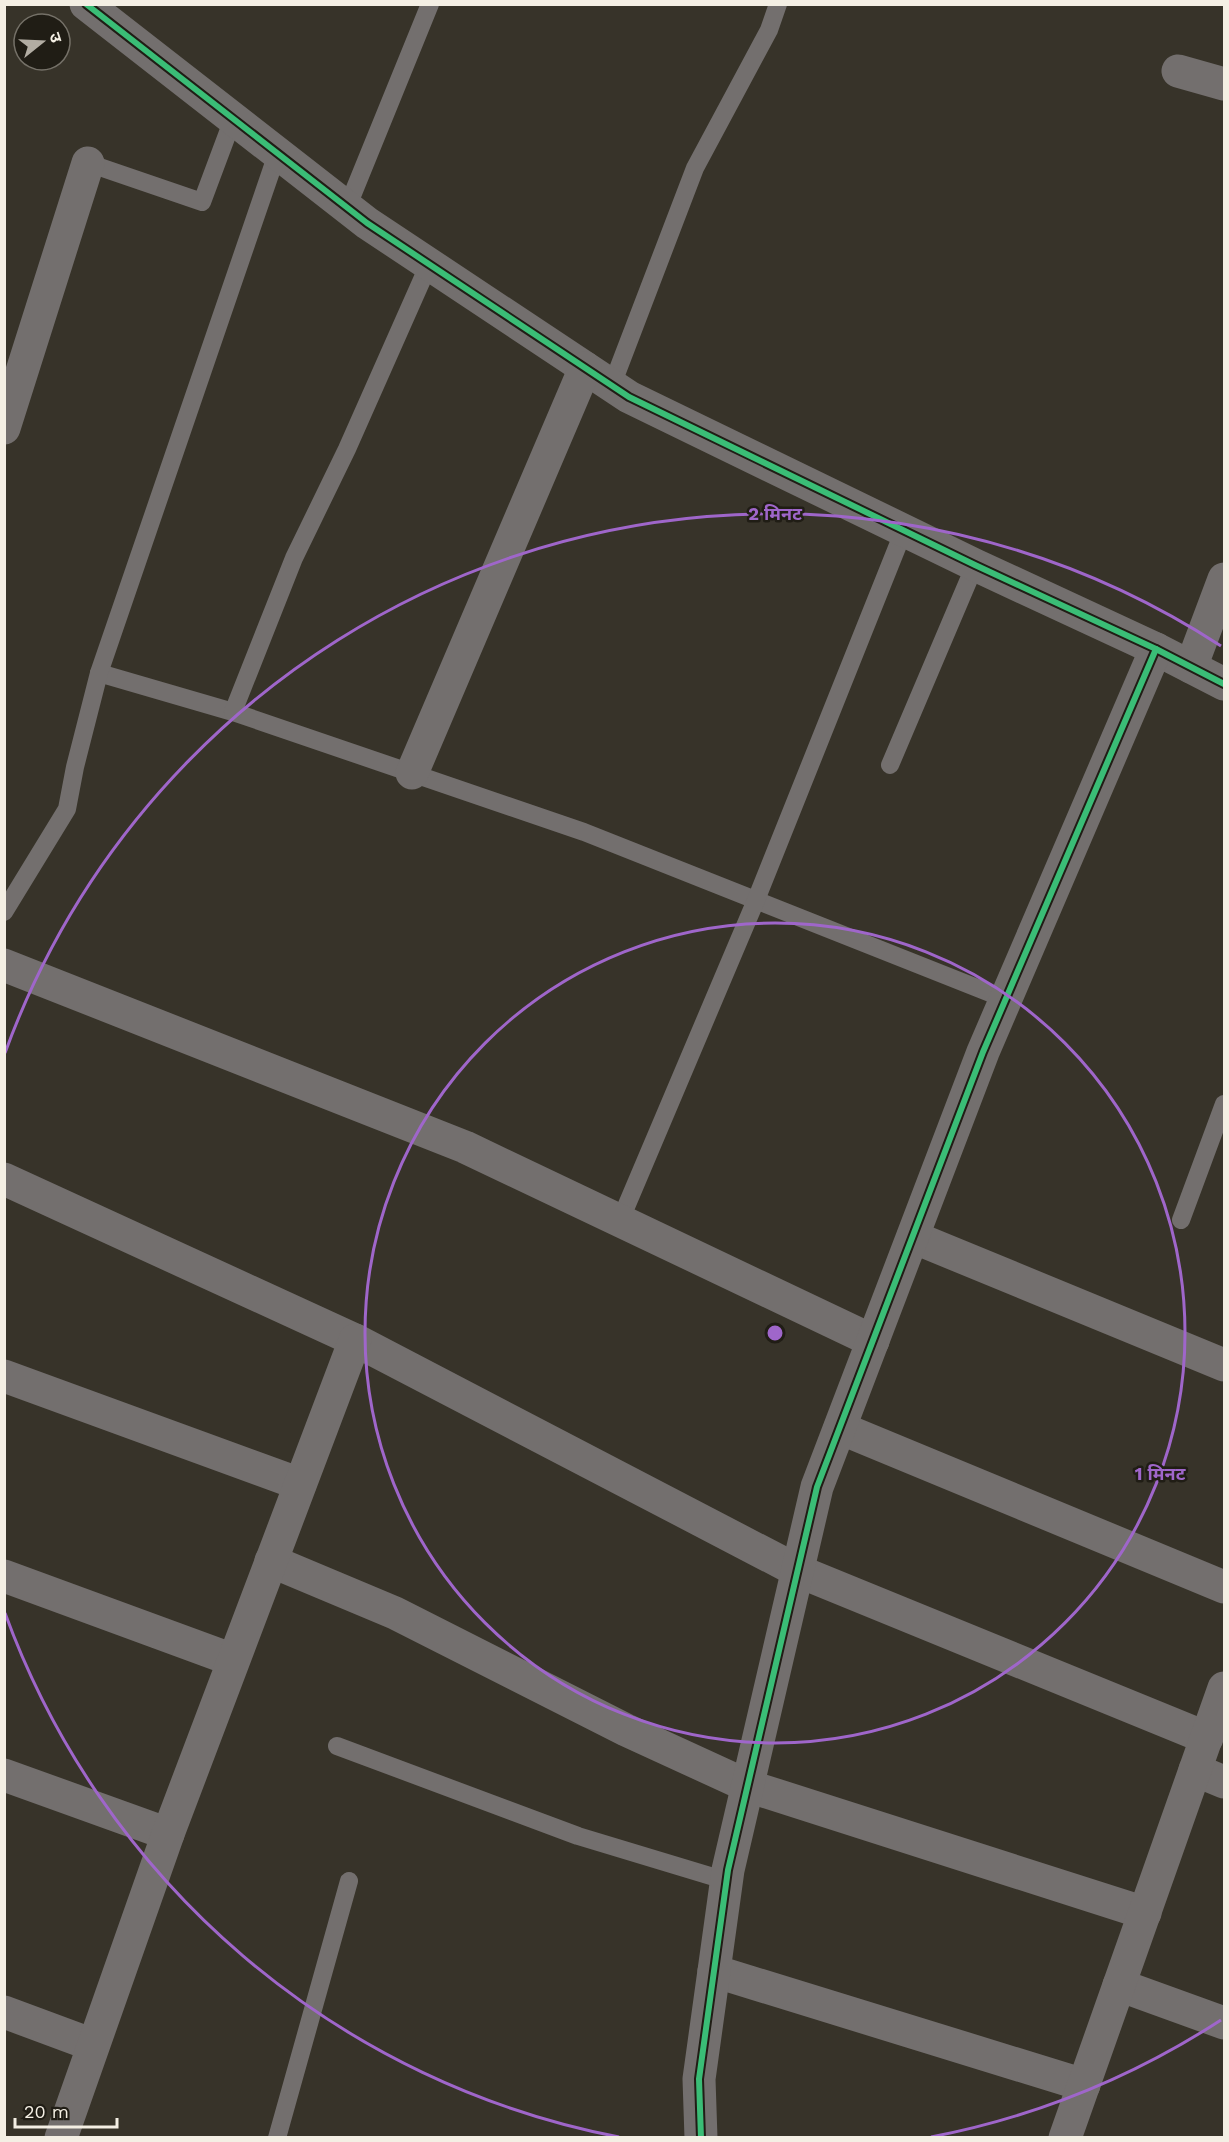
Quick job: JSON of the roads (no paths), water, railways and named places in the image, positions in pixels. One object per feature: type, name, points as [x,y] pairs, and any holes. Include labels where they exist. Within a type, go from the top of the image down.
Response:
[{"type":"street","points":[[86,4],[367,224],[629,397],[975,565],[1156,649],[1224,684]]},
{"type":"street","points":[[1178,71],[1224,84]]},
{"type":"street","points":[[4,428],[88,163]]},
{"type":"street","points":[[412,773],[599,376]]},
{"type":"street","points":[[1191,667],[1224,579]]},
{"type":"street","points":[[701,2138],[699,2079],[727,1881],[817,1487],[983,1052],[1156,649]]},
{"type":"street","points":[[4,965],[465,1147],[873,1341]]},
{"type":"street","points":[[4,1179],[355,1340],[798,1571],[1207,1738]]},
{"type":"street","points":[[913,1237],[1224,1365]]},
{"type":"street","points":[[61,2138],[168,1834],[355,1340]]},
{"type":"street","points":[[4,1376],[300,1484]]},
{"type":"street","points":[[840,1428],[1224,1587]]},
{"type":"street","points":[[271,1561],[395,1613],[626,1730],[748,1786],[1145,1913]]},
{"type":"street","points":[[4,1576],[233,1660]]},
{"type":"street","points":[[1065,2138],[1145,1913],[1210,1776],[1207,1738],[1224,1688]]},
{"type":"street","points":[[4,1775],[168,1834]]},
{"type":"street","points":[[714,1971],[1084,2085]]},
{"type":"street","points":[[1119,1985],[1224,2022]]},
{"type":"street","points":[[4,2012],[93,2045]]},
{"type":"lane","points":[[347,208],[430,4]]},
{"type":"lane","points":[[599,376],[695,168],[769,30],[778,4]]},
{"type":"lane","points":[[88,163],[202,202],[232,119]]},
{"type":"lane","points":[[4,912],[67,809],[75,767],[99,674],[277,154]]},
{"type":"lane","points":[[233,712],[294,558],[346,450],[429,264]]},
{"type":"lane","points":[[620,1221],[756,900],[904,530]]},
{"type":"lane","points":[[890,765],[975,565]]},
{"type":"lane","points":[[99,674],[233,712],[584,832],[1005,999]]},
{"type":"lane","points":[[1181,1220],[1224,1104]]},
{"type":"lane","points":[[337,1746],[578,1836],[727,1881]]},
{"type":"lane","points":[[277,2138],[349,1881]]}]
